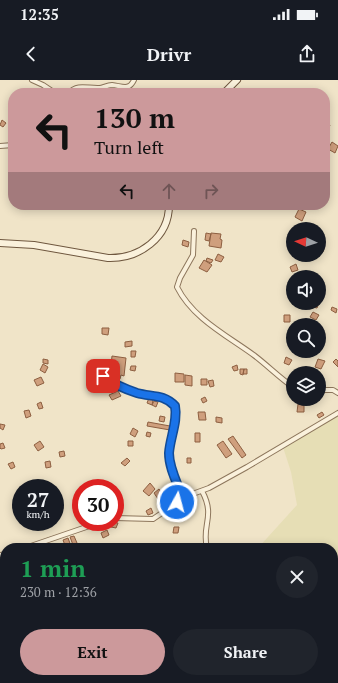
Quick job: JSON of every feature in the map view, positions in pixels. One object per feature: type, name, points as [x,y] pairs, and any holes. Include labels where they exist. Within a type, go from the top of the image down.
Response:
[{"type":"main road","points":[[229,88],[237,80]]},
{"type":"main road","points":[[0,243],[34,245],[108,258],[118,258],[130,255],[152,244],[165,226],[169,210]]},
{"type":"street","points":[[32,80],[48,88]]},
{"type":"street","points":[[78,88],[99,88],[113,85],[126,88],[131,85],[134,80]]},
{"type":"street","points":[[194,231],[193,255],[187,269],[180,278],[177,287],[180,294],[203,319],[254,356],[286,382]]},
{"type":"street","points":[[98,367],[103,376],[112,383],[138,393],[167,399],[175,406],[176,413],[169,454],[172,472],[183,499]]},
{"type":"street","points":[[326,390],[333,390],[338,393]]},
{"type":"street","points":[[124,518],[153,519],[183,499],[202,491],[247,467],[338,413]]},
{"type":"street","points":[[202,491],[210,510],[206,533],[206,543]]},
{"type":"street","points":[[40,543],[75,531]]},
{"type":"shaded area","points":[[338,414],[338,543],[263,543],[297,505],[291,472],[283,447]]},
{"type":"building","points":[[2,120],[6,123],[3,127],[0,125]]},
{"type":"building","points":[[332,142],[338,146],[335,153],[330,150]]},
{"type":"building","points":[[298,210],[306,212],[302,221],[295,217]]},
{"type":"building","points":[[206,233],[211,234],[209,241],[205,240]]},
{"type":"building","points":[[211,233],[221,234],[221,248],[209,246]]},
{"type":"building","points":[[183,240],[189,242],[188,247],[182,245]]},
{"type":"building","points":[[218,254],[224,257],[221,262],[215,260]]},
{"type":"building","points":[[207,258],[213,260],[211,263],[206,261]]},
{"type":"building","points":[[204,260],[212,265],[207,272],[199,268]]},
{"type":"building","points":[[296,264],[298,270],[291,270],[290,267]]},
{"type":"building","points":[[332,307],[337,309],[336,313],[331,310]]},
{"type":"building","points":[[313,312],[319,315],[317,318],[310,317]]},
{"type":"building","points":[[284,315],[290,315],[290,318],[286,318],[286,322],[284,322]]},
{"type":"building","points":[[102,328],[109,328],[108,335],[102,334]]},
{"type":"building","points":[[132,341],[132,346],[125,347],[125,342]]},
{"type":"building","points":[[131,351],[136,351],[135,357],[131,357]]},
{"type":"building","points":[[112,356],[126,358],[124,376],[121,375],[120,379],[115,379],[116,374],[110,374]]},
{"type":"building","points":[[286,357],[292,360],[289,365],[284,363]]},
{"type":"building","points":[[43,359],[48,360],[48,364],[43,363]]},
{"type":"building","points":[[318,359],[325,361],[322,366],[315,366]]},
{"type":"building","points":[[336,359],[338,361],[338,367],[333,362]]},
{"type":"building","points":[[43,364],[48,367],[45,373],[40,370]]},
{"type":"building","points":[[237,365],[238,370],[234,371],[232,367]]},
{"type":"building","points":[[131,366],[136,366],[135,371],[130,370]]},
{"type":"building","points":[[240,369],[244,369],[243,375],[240,374]]},
{"type":"building","points":[[244,369],[247,369],[247,374],[243,374]]},
{"type":"building","points":[[175,373],[184,374],[184,382],[175,382]]},
{"type":"building","points":[[185,375],[192,376],[192,386],[185,385]]},
{"type":"building","points":[[41,377],[44,383],[37,386],[34,380]]},
{"type":"building","points":[[201,379],[207,379],[207,385],[201,385]]},
{"type":"building","points":[[213,380],[214,386],[210,387],[208,381]]},
{"type":"building","points":[[118,391],[121,396],[112,400],[109,395]]},
{"type":"building","points":[[205,397],[207,401],[203,403],[201,399]]},
{"type":"building","points":[[149,398],[153,400],[152,405],[147,403]]},
{"type":"building","points":[[154,401],[158,402],[156,407],[152,405]]},
{"type":"building","points":[[41,402],[43,408],[39,409],[37,404]]},
{"type":"building","points":[[298,406],[304,406],[304,412],[297,412]]},
{"type":"building","points":[[29,410],[31,416],[26,418],[24,411]]},
{"type":"building","points":[[198,412],[205,412],[206,420],[199,420]]},
{"type":"building","points":[[322,412],[324,415],[319,418],[317,415]]},
{"type":"building","points":[[160,416],[165,417],[164,422],[159,421]]},
{"type":"building","points":[[216,417],[222,418],[222,423],[216,422]]},
{"type":"building","points":[[148,422],[170,426],[170,430],[147,426]]},
{"type":"building","points":[[0,424],[5,425],[3,430],[0,428]]},
{"type":"building","points":[[133,428],[138,431],[135,437],[130,434]]},
{"type":"building","points":[[147,432],[151,433],[150,437],[146,436]]},
{"type":"building","points":[[195,433],[200,433],[200,442],[195,442]]},
{"type":"building","points":[[233,436],[246,455],[242,458],[228,439]]},
{"type":"building","points":[[40,441],[44,447],[38,451],[34,445]]},
{"type":"building","points":[[128,441],[133,441],[133,446],[128,446]]},
{"type":"building","points":[[223,441],[232,454],[226,458],[217,445]]},
{"type":"building","points":[[3,443],[5,448],[1,449],[0,444]]},
{"type":"building","points":[[64,451],[65,456],[60,457],[59,452]]},
{"type":"building","points":[[127,458],[130,461],[125,466],[121,463]]},
{"type":"building","points":[[187,458],[191,458],[191,463],[187,463]]},
{"type":"building","points":[[50,461],[51,467],[46,468],[45,462]]},
{"type":"building","points":[[13,462],[15,467],[11,469],[8,464]]},
{"type":"building","points":[[150,483],[155,489],[149,496],[143,491]]},
{"type":"building","points":[[159,489],[163,496],[158,499],[154,493]]},
{"type":"building","points":[[162,499],[166,501],[164,506],[160,504]]},
{"type":"building","points":[[151,508],[153,513],[148,515],[146,511]]},
{"type":"building","points":[[174,511],[178,513],[175,517],[172,515]]},
{"type":"building","points":[[174,527],[179,527],[178,533],[173,533]]},
{"type":"building","points":[[107,531],[109,535],[103,538],[101,533]]},
{"type":"building","points":[[74,536],[77,543],[72,543],[70,537]]},
{"type":"building","points":[[68,538],[70,543],[64,543],[63,540]]},
{"type":"route","points":[[103,376],[112,383],[138,393],[167,399],[175,406],[176,413],[169,454],[172,472],[183,499],[177,502]]}]
